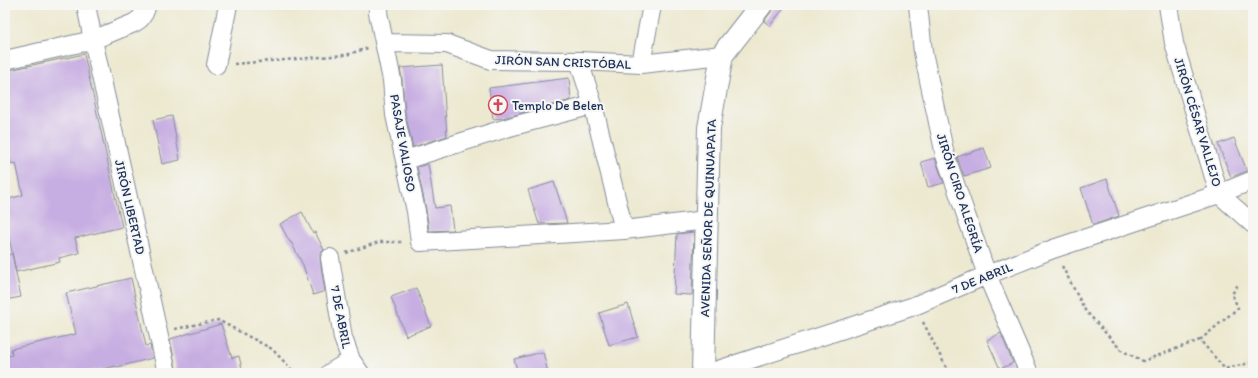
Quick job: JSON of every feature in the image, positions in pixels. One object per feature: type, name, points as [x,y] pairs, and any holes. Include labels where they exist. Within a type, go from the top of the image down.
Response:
[{"type":"street","name":"JIRÓN LIBERTAD","points":[[86,5],[158,333],[163,372]]},
{"type":"street","points":[[5,60],[93,40],[134,24],[140,19],[147,5]]},
{"type":"street","points":[[216,66],[228,5]]},
{"type":"street","name":"PASAJE VALIOSO","points":[[380,5],[378,13],[392,80],[395,115],[416,211],[420,242]]},
{"type":"street","points":[[641,64],[652,5]]},
{"type":"street","name":"AVENIDA SEÑOR DE QUINUAPATA","points":[[703,373],[709,128],[722,55],[761,5]]},
{"type":"street","name":"JIRÓN CIRO ALEGRÍA","points":[[918,5],[923,52],[945,155],[987,275],[1029,373]]},
{"type":"street","name":"JIRÓN CÉSAR VALLEJO","points":[[1168,5],[1174,43],[1219,194],[1253,224]]},
{"type":"street","name":"JIRÓN SAN CRISTÓBAL","points":[[384,43],[448,44],[491,60],[579,61],[641,64],[722,55]]},
{"type":"street","points":[[579,61],[593,105],[624,230]]},
{"type":"street","points":[[405,160],[514,126],[593,105]]},
{"type":"street","name":"7 DE ABRIL","points":[[709,373],[914,306],[1053,249],[1219,194],[1253,180]]},
{"type":"street","points":[[420,242],[624,230],[706,220]]},
{"type":"street","name":"7 DE ABRIL","points":[[330,258],[343,338],[356,367]]},
{"type":"street","points":[[330,373],[356,367]]},
{"type":"path","points":[[216,66],[346,55],[384,43]]},
{"type":"path","points":[[330,258],[379,242],[420,242]]},
{"type":"path","points":[[1053,249],[1085,310],[1121,350],[1143,361],[1200,340],[1238,308],[1232,294],[1239,283]]},
{"type":"path","points":[[914,306],[949,373]]},
{"type":"path","points":[[158,333],[218,320],[272,349],[295,373]]},
{"type":"path","points":[[1200,340],[1225,369],[1253,362]]},
{"type":"building","points":[[773,5],[786,5],[770,26],[764,21],[771,12]]},
{"type":"building","points":[[84,54],[122,227],[75,238],[79,253],[59,258],[60,262],[16,272],[8,232],[5,233],[5,200],[23,195],[16,163],[11,164],[5,139],[5,71]]},
{"type":"building","points":[[442,65],[447,136],[413,147],[405,113],[400,68]]},
{"type":"building","points":[[569,78],[571,100],[503,118],[493,119],[489,88]]},
{"type":"building","points":[[172,116],[180,160],[162,164],[153,120]]},
{"type":"building","points":[[1234,138],[1247,171],[1231,177],[1218,144]]},
{"type":"building","points":[[984,148],[991,168],[964,176],[957,157]]},
{"type":"building","points":[[935,158],[944,183],[928,187],[921,162]]},
{"type":"building","points":[[428,164],[435,208],[450,206],[453,230],[429,231],[417,167]]},
{"type":"building","points":[[1107,179],[1119,216],[1093,225],[1081,188]]},
{"type":"building","points":[[554,182],[567,223],[539,224],[528,190]]},
{"type":"building","points":[[302,212],[313,233],[315,232],[324,250],[320,254],[320,259],[325,291],[313,295],[303,265],[280,224]]},
{"type":"building","points":[[694,232],[692,295],[674,294],[677,234]]},
{"type":"building","points":[[12,254],[21,297],[5,300],[5,255]]},
{"type":"building","points":[[131,278],[146,346],[150,345],[153,358],[84,373],[5,373],[5,357],[12,355],[11,349],[76,334],[66,293]]},
{"type":"building","points":[[416,288],[431,326],[406,336],[391,297]]},
{"type":"building","points":[[628,304],[638,337],[609,345],[599,313]]},
{"type":"building","points":[[221,324],[232,358],[239,356],[243,373],[177,373],[170,339]]},
{"type":"building","points":[[1001,333],[1013,363],[1000,369],[987,340]]},
{"type":"building","points":[[543,352],[548,373],[518,373],[514,359]]},
{"type":"place","name":"Templo De Belen","points":[[498,105]]}]
